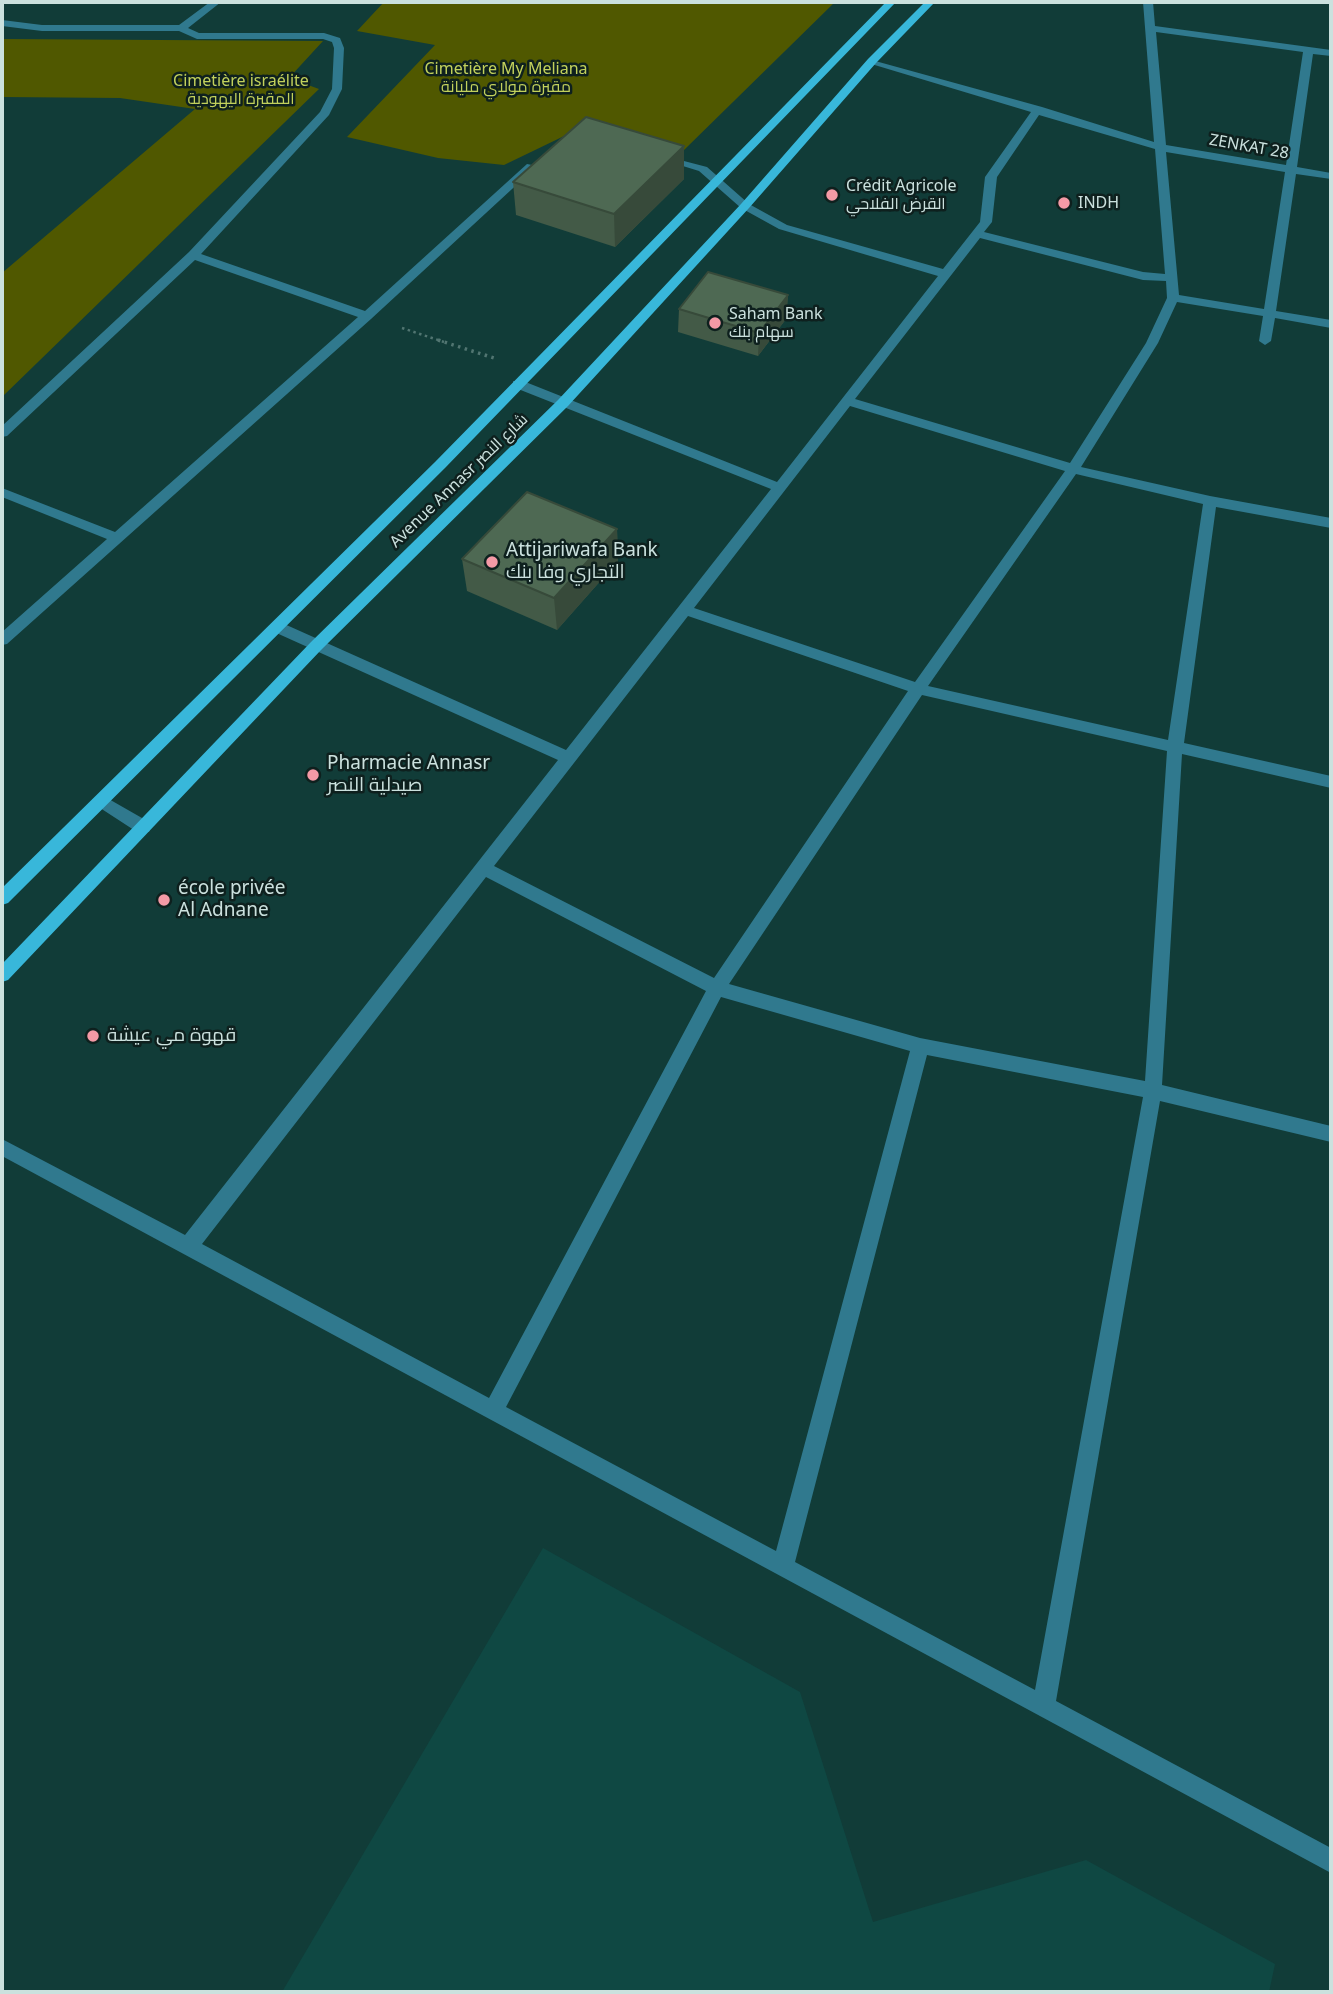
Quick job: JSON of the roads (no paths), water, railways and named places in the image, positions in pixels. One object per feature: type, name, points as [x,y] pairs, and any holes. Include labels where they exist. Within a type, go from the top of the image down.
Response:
[{"type":"main road","name":"Avenue Annasr شارع النصر","points":[[2,898],[531,370],[891,2]]},
{"type":"main road","name":"Avenue Annasr شارع النصر","points":[[2,975],[316,646],[564,402],[745,206],[872,61],[930,2]]},
{"type":"street","points":[[181,29],[216,2]]},
{"type":"street","points":[[493,1411],[717,988],[918,689],[1073,469],[1152,343],[1173,298],[1148,2]]},
{"type":"street","points":[[2,23],[42,28],[181,29],[197,36],[324,36],[333,38],[338,43],[337,89],[325,113],[193,255],[2,433]]},
{"type":"street","points":[[1150,28],[1331,53]]},
{"type":"street","points":[[1265,341],[1309,50]]},
{"type":"street","name":"ZENKAT 28","points":[[872,61],[1162,148],[1331,176]]},
{"type":"street","points":[[188,1247],[986,222],[991,177],[1038,109]]},
{"type":"street","points":[[646,153],[684,161],[703,169],[745,206],[783,227],[946,274]]},
{"type":"street","points":[[2,640],[367,316],[538,160]]},
{"type":"street","points":[[977,234],[1143,276],[1172,278]]},
{"type":"street","points":[[193,255],[367,316]]},
{"type":"street","points":[[1173,298],[1331,324]]},
{"type":"street","points":[[517,384],[780,488]]},
{"type":"street","points":[[848,401],[1073,469],[1209,501],[1331,523]]},
{"type":"street","points":[[2,492],[117,538]]},
{"type":"street","points":[[1042,1707],[1153,1091],[1175,748],[1209,501]]},
{"type":"street","points":[[685,610],[918,689],[1331,782]]},
{"type":"street","points":[[276,627],[569,758]]},
{"type":"street","points":[[100,800],[143,827]]},
{"type":"street","points":[[484,868],[717,988],[920,1046],[1153,1091],[1331,1134]]},
{"type":"street","points":[[783,1567],[920,1046]]},
{"type":"street","points":[[2,1147],[1331,1861]]},
{"type":"place","name":"Crédit Agricole القرض الفلاحي","points":[[832,195]]},
{"type":"place","name":"INDH","points":[[1064,203]]},
{"type":"place","name":"Saham Bank سهام بنك","points":[[715,323]]},
{"type":"place","name":"Attijariwafa Bank التجاري وفا بنك","points":[[492,562]]},
{"type":"place","name":"Pharmacie Annasr صيدلية النصر","points":[[313,775]]},
{"type":"place","name":"école privée Al Adnane","points":[[164,900]]},
{"type":"place","name":"قهوة مي عيشة","points":[[93,1036]]},
{"type":"park label","name":"Cimetière My Meliana مقبرة مولاي مليانة","points":[[506,78]]},
{"type":"park label","name":"Cimetière israélite المقبرة اليهودية","points":[[241,90]]}]
